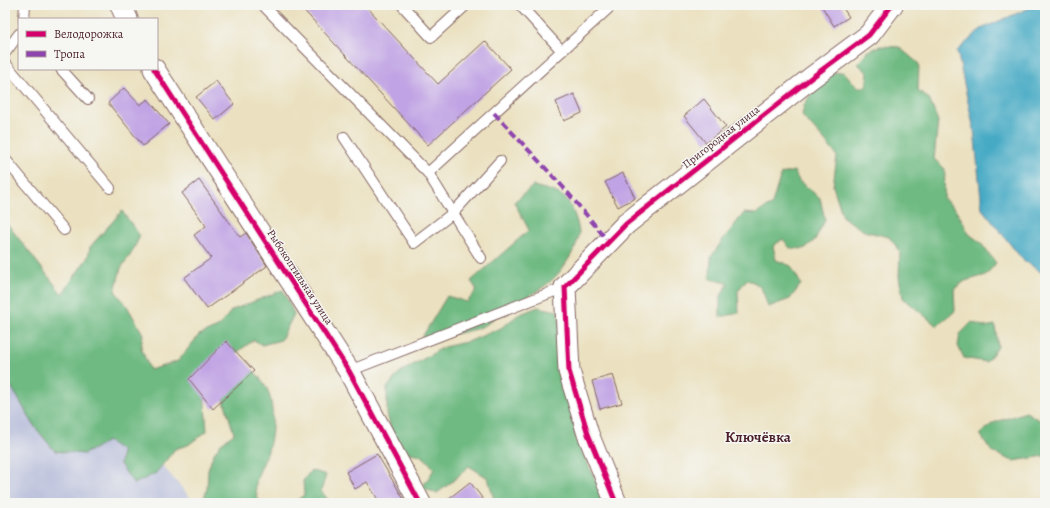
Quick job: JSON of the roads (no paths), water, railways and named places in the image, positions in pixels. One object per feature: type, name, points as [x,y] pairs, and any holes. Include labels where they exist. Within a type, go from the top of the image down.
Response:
[{"type":"street","points":[[121,5],[127,18]]},
{"type":"street","name":"Пригородная улица","points":[[565,287],[626,224],[811,78],[869,35],[892,5]]},
{"type":"street","name":"Рыбокоптильная улица","points":[[155,70],[349,371],[420,503]]},
{"type":"street","points":[[565,287],[569,371],[588,434],[616,503]]},
{"type":"lane","points":[[24,18],[25,5]]},
{"type":"lane","points":[[402,5],[431,37],[466,5]]},
{"type":"lane","points":[[520,5],[562,51]]},
{"type":"lane","points":[[428,174],[612,5]]},
{"type":"lane","points":[[269,7],[428,174],[481,258]]},
{"type":"lane","points":[[5,54],[18,35]]},
{"type":"lane","points":[[5,63],[110,188]]},
{"type":"lane","points":[[62,70],[88,99]]},
{"type":"lane","points":[[344,137],[414,243],[453,213],[500,160]]},
{"type":"lane","points":[[5,159],[64,230]]},
{"type":"lane","points":[[349,371],[565,287]]},
{"type":"water","points":[[1036,5],[1045,5],[1045,275],[1022,259],[982,209],[974,130],[957,51],[981,29]]},
{"type":"district","name":"Ключёвка","points":[[758,437]]}]
